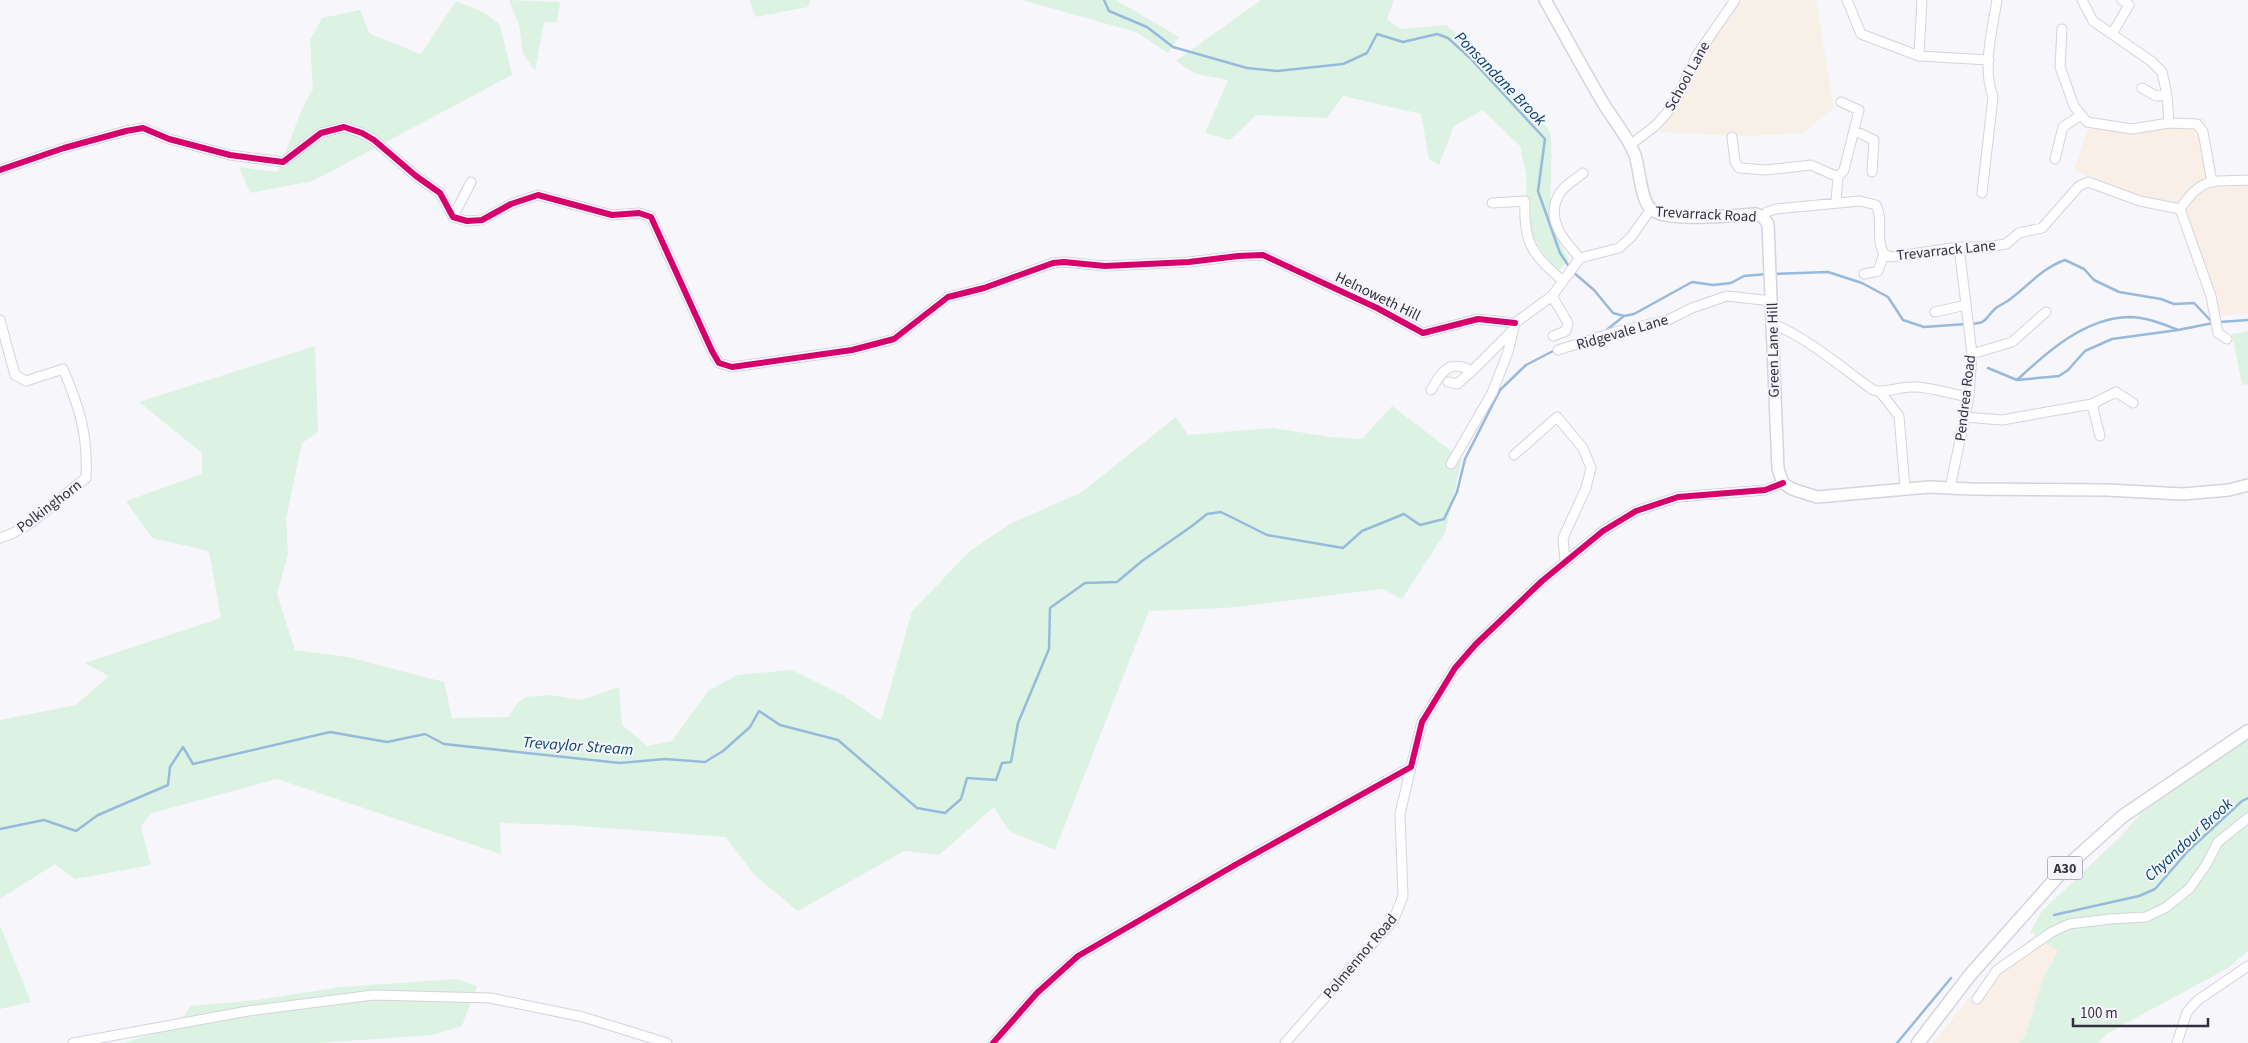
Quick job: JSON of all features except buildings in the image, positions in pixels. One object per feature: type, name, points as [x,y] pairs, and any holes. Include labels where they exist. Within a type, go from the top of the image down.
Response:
[{"type":"highway","name":"A30","points":[[1918,1043],[1970,975],[2066,867],[2123,816],[2248,731]]},
{"type":"main road","points":[[1545,0],[1630,145],[1635,156],[1645,200],[1651,209]]},
{"type":"main road","name":"Trevarrack Road","points":[[1651,209],[1662,215],[1670,216],[1756,214],[1763,217]]},
{"type":"main road","name":"Green Lane Hill","points":[[1763,217],[1768,224],[1771,263],[1775,440],[1778,469],[1783,483]]},
{"type":"main road","points":[[1783,483],[1800,493],[1817,497],[1905,488],[2106,490],[2183,494],[2229,490],[2248,485]]},
{"type":"street","name":"School Lane","points":[[1630,145],[1655,126],[1666,114],[1678,96],[1697,55],[1735,0]]},
{"type":"street","points":[[1846,0],[1861,34],[1920,56],[1988,60]]},
{"type":"street","points":[[1920,56],[1922,0]]},
{"type":"street","points":[[1982,193],[1993,97],[1988,83],[1988,60],[1997,0]]},
{"type":"street","points":[[2082,0],[2093,21],[2151,61],[2162,72],[2167,95],[2169,123]]},
{"type":"street","points":[[2112,34],[2129,5],[2122,0]]},
{"type":"street","points":[[2062,29],[2060,66],[2074,106],[2087,122],[2132,129],[2169,123],[2197,124],[2203,132],[2212,182]]},
{"type":"street","points":[[2142,88],[2156,96],[2167,95]]},
{"type":"street","points":[[1836,202],[1838,177],[1844,170],[1859,110],[1841,102]]},
{"type":"street","points":[[2055,159],[2063,127],[2082,115]]},
{"type":"street","points":[[0,170],[64,148],[143,128],[169,139],[230,155],[283,162],[321,134],[344,127],[362,133],[374,140],[416,176],[440,193],[453,217]]},
{"type":"street","points":[[1855,131],[1874,140],[1872,172]]},
{"type":"street","points":[[1732,137],[1734,162],[1739,168],[1766,170],[1811,164],[1838,177]]},
{"type":"street","points":[[1448,382],[1457,384],[1514,327],[1552,296],[1578,260],[1556,228],[1554,206],[1561,192],[1583,173]]},
{"type":"street","points":[[2227,339],[2218,333],[2216,328],[2208,286],[2180,209],[2191,193],[2205,183],[2248,180]]},
{"type":"street","points":[[453,217],[471,182]]},
{"type":"street","name":"Trevarrack Lane","points":[[1763,217],[1768,212],[1776,209],[1836,202],[1860,201],[1876,205],[1880,212],[1879,245],[1884,254],[1891,257],[1959,247],[1988,247],[2006,244],[2019,233],[2042,228],[2079,186],[2088,182],[2140,201],[2180,209]]},
{"type":"street","name":"Helnoweth Hill","points":[[453,217],[467,221],[482,220],[512,204],[538,195],[612,215],[639,214],[651,216],[712,351],[719,364],[732,367],[852,350],[894,339],[948,297],[984,288],[1053,263],[1064,262],[1105,266],[1264,256],[1377,308],[1423,333],[1478,320],[1514,327]]},
{"type":"street","points":[[1492,203],[1525,201],[1524,220],[1528,241],[1540,261],[1566,277]]},
{"type":"street","name":"Trevarrack Road","points":[[1578,260],[1619,248],[1632,237],[1651,209]]},
{"type":"street","name":"Pendrea Road","points":[[1950,488],[1965,417],[1972,354],[1959,247]]},
{"type":"street","points":[[1864,274],[1878,271],[1884,254]]},
{"type":"street","points":[[1552,296],[1568,323],[1566,331],[1553,336]]},
{"type":"street","name":"Ridgevale Lane","points":[[1558,350],[1615,332],[1668,320],[1692,308],[1727,296],[1772,301]]},
{"type":"street","points":[[1934,312],[1966,306]]},
{"type":"street","points":[[1972,354],[2012,342],[2046,312]]},
{"type":"street","name":"Polkinghorn","points":[[0,320],[15,375],[26,381],[64,369],[82,419],[88,450],[86,478],[65,493],[37,518],[13,534],[0,538]]},
{"type":"street","points":[[1771,323],[1786,329],[1815,348],[1873,390],[1881,393],[1913,386],[1968,397]]},
{"type":"street","points":[[1452,464],[1492,393],[1508,352],[1514,327]]},
{"type":"street","points":[[1431,390],[1443,370],[1450,366],[1460,366],[1472,371]]},
{"type":"street","points":[[1965,417],[2002,420],[2092,404],[2116,392],[2133,403]]},
{"type":"street","points":[[1881,393],[1898,416],[1905,488]]},
{"type":"street","points":[[2092,404],[2100,436]]},
{"type":"street","points":[[1514,455],[1557,417],[1583,448],[1590,468],[1586,488],[1563,538],[1565,560]]},
{"type":"street","name":"Polmennor Road","points":[[1285,1043],[1394,919],[1403,896],[1400,814],[1411,767],[1422,722],[1455,668],[1502,619],[1565,560],[1603,531],[1636,511],[1678,498],[1765,490],[1783,483]]},
{"type":"street","points":[[993,1043],[1037,992],[1078,956],[1234,865],[1411,767]]},
{"type":"street","points":[[1976,999],[1997,970],[2052,932],[2069,924],[2146,917],[2166,908],[2190,889],[2206,866],[2218,842],[2248,818]]},
{"type":"street","points":[[2177,1043],[2187,1012],[2198,1000],[2248,966]]},
{"type":"street","points":[[73,1043],[248,1011],[373,995],[490,998],[583,1017],[667,1043]]},
{"type":"shaded area","points":[[1740,0],[1816,0],[1834,108],[1803,133],[1746,136],[1659,132],[1682,99],[1708,45],[1731,17]]},
{"type":"shaded area","points":[[2205,118],[2215,188],[2248,185],[2248,313],[2221,316],[2178,214],[2074,170],[2088,129]]},
{"type":"shaded area","points":[[2035,935],[2058,950],[2043,979],[2025,1036],[2019,1043],[1933,1043],[1990,972]]},
{"type":"green space","points":[[509,0],[560,2],[557,22],[544,22],[535,71],[523,54],[519,25]]},
{"type":"green space","points":[[749,0],[810,0],[808,7],[756,17]]},
{"type":"green space","points":[[1022,0],[1116,0],[1179,37],[1168,53],[1136,32]]},
{"type":"green space","points":[[1261,0],[1394,0],[1387,19],[1400,29],[1446,25],[1482,55],[1550,131],[1551,211],[1554,226],[1569,260],[1558,271],[1538,246],[1527,222],[1526,174],[1520,146],[1483,110],[1454,126],[1439,165],[1429,159],[1421,114],[1343,96],[1327,118],[1256,115],[1230,140],[1205,133],[1228,80],[1196,74],[1176,61]]},
{"type":"green space","points":[[456,1],[485,13],[500,25],[512,75],[313,181],[250,193],[239,167],[278,172],[302,109],[313,89],[310,40],[322,18],[360,10],[370,34],[421,54]]},
{"type":"green space","points":[[2248,331],[2248,384],[2242,385],[2232,334]]},
{"type":"green space","points":[[315,346],[318,432],[302,443],[286,519],[288,554],[277,594],[295,650],[348,657],[444,682],[452,718],[509,717],[516,705],[526,697],[550,695],[582,700],[619,687],[622,725],[647,746],[672,741],[709,690],[738,675],[792,670],[843,695],[881,721],[912,611],[970,551],[1010,524],[1082,492],[1176,417],[1188,435],[1273,428],[1330,437],[1362,439],[1392,406],[1462,459],[1445,533],[1402,599],[1382,589],[1226,608],[1149,611],[1055,850],[1009,831],[994,807],[939,855],[904,851],[798,911],[754,875],[726,837],[566,825],[500,823],[501,854],[277,779],[152,813],[141,826],[151,865],[75,879],[55,864],[0,899],[0,720],[76,705],[109,676],[85,663],[221,618],[209,551],[152,538],[126,501],[202,474],[202,453],[139,402]]},
{"type":"green space","points":[[2248,738],[2248,951],[2228,968],[2108,1033],[2098,1043],[2019,1043],[2025,1036],[2043,979],[2058,951],[2030,932],[2042,911],[2121,836],[2140,814]]},
{"type":"green space","points":[[0,925],[31,1002],[0,1009]]},
{"type":"green space","points":[[456,979],[477,986],[462,1026],[432,1035],[318,1043],[124,1043],[178,1025],[191,1006],[257,1000],[341,987]]},
{"type":"waterway","name":"Ponsandane Brook","points":[[1104,0],[1109,11],[1147,27],[1173,47],[1247,68],[1277,71],[1343,64],[1367,53],[1377,34],[1403,42],[1437,34],[1448,38],[1470,58],[1545,139],[1538,191],[1560,253],[1570,268]]},
{"type":"waterway","name":"Ponsandane Brook","points":[[1972,324],[1984,321],[1996,308],[2009,300],[2042,272],[2065,260],[2084,269],[2094,280],[2119,292],[2161,299],[2174,304],[2194,303],[2213,323]]},
{"type":"waterway","name":"Ponsandane Brook","points":[[1573,272],[1594,290],[1613,313],[1624,316],[1634,314],[1692,282],[1713,285],[1731,283],[1744,276],[1767,274]]},
{"type":"waterway","name":"Ponsandane Brook","points":[[1773,274],[1828,272],[1862,283],[1888,297],[1903,320],[1924,327],[1966,324]]},
{"type":"waterway","name":"Trevaylor Stream","points":[[1604,332],[1624,316]]},
{"type":"waterway","name":"Ponsandane Brook","points":[[1988,368],[2017,380],[2041,358],[2068,338],[2097,323],[2113,319],[2142,318],[2178,330]]},
{"type":"waterway","name":"Ponsandane Brook","points":[[2219,322],[2248,320]]},
{"type":"waterway","name":"Ponsandane Brook","points":[[2017,380],[2059,376],[2068,370],[2085,351],[2112,339],[2213,323]]},
{"type":"waterway","name":"Trevaylor Stream","points":[[0,829],[44,820],[76,831],[98,815],[168,785],[170,767],[183,747],[193,764],[330,732],[387,742],[425,734],[444,744],[620,763],[665,759],[705,762],[723,751],[750,727],[759,711],[780,725],[838,740],[917,808],[945,813],[961,799],[967,778],[996,780],[1002,763],[1011,762],[1018,723],[1049,649],[1050,608],[1085,583],[1117,582],[1142,561],[1207,514],[1221,512],[1267,535],[1343,548],[1362,531],[1404,514],[1420,525],[1444,519],[1457,492],[1465,459],[1500,390],[1526,365],[1557,349]]},
{"type":"waterway","name":"Chyandour Brook","points":[[2054,915],[2139,896],[2155,889],[2188,851],[2242,801],[2248,798]]},
{"type":"waterway","points":[[1897,1043],[1951,978]]},
{"type":"cycle path","points":[[0,170],[64,148],[143,128],[169,139],[230,155],[283,162],[321,133],[344,127],[362,133],[374,140],[416,176],[440,193],[453,217],[467,221],[482,220],[511,204],[538,195],[612,215],[639,213],[651,217],[712,351],[719,363],[732,367],[852,350],[894,339],[948,297],[984,288],[1053,263],[1064,262],[1105,266],[1189,262],[1263,255],[1377,308],[1423,333],[1478,319],[1515,323]]},
{"type":"cycle path","points":[[993,1043],[1037,993],[1078,956],[1235,865],[1411,767],[1422,722],[1455,668],[1476,644],[1542,581],[1603,531],[1636,511],[1678,497],[1765,490],[1783,483]]}]
